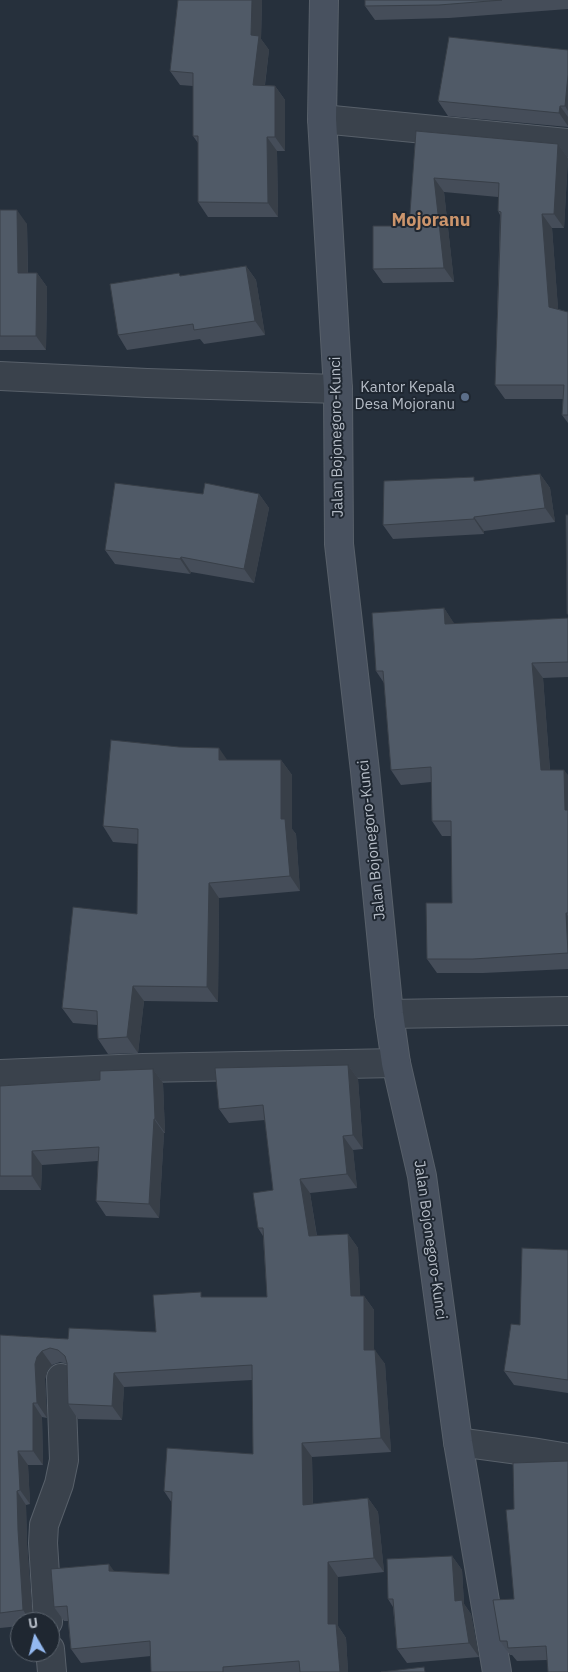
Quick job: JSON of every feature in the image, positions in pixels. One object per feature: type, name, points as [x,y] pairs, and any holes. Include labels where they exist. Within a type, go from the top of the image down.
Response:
[{"type":"main road","name":"Jalan Bojonegoro-Kunci","points":[[324,0],[322,119],[338,389],[339,544],[366,771],[389,1014],[396,1063],[422,1176],[458,1442],[497,1672]]},
{"type":"street","points":[[322,119],[568,143]]},
{"type":"street","points":[[0,376],[338,389]]},
{"type":"street","points":[[389,1014],[568,1011]]},
{"type":"street","points":[[0,1074],[143,1068],[396,1063]]},
{"type":"street","points":[[47,1612],[43,1543],[44,1525],[59,1484],[64,1460],[62,1378]]},
{"type":"street","points":[[458,1442],[568,1458]]},
{"type":"building","points":[[178,0],[252,0],[251,35],[259,36],[253,85],[275,86],[275,137],[267,137],[268,203],[198,202],[198,136],[193,136],[193,73],[170,71]]},
{"type":"building","points":[[365,0],[502,0],[439,5],[365,6]]},
{"type":"building","points":[[449,37],[568,50],[565,106],[560,106],[559,113],[438,101]]},
{"type":"building","points":[[416,131],[558,144],[554,214],[542,214],[549,307],[568,312],[568,415],[562,415],[564,385],[495,385],[501,212],[498,211],[499,183],[434,178],[444,268],[373,269],[373,226],[409,226]]},
{"type":"building","points":[[0,210],[17,210],[18,273],[37,273],[36,336],[0,336]]},
{"type":"building","points":[[246,266],[255,321],[194,330],[193,324],[118,335],[110,284],[179,273],[180,276]]},
{"type":"building","points":[[540,474],[545,508],[474,517],[474,519],[383,525],[384,481],[474,477],[474,481]]},
{"type":"building","points":[[115,483],[203,494],[205,483],[259,494],[244,569],[181,557],[180,559],[105,550]]},
{"type":"building","points":[[566,515],[568,515],[568,614],[567,614]]},
{"type":"building","points":[[444,608],[445,624],[568,618],[568,662],[532,663],[541,770],[564,770],[565,810],[568,810],[568,913],[566,913],[568,953],[473,959],[427,959],[426,903],[452,903],[451,821],[432,821],[431,767],[391,770],[383,671],[376,671],[372,613]]},
{"type":"building","points":[[111,740],[179,747],[219,748],[219,760],[281,760],[281,819],[285,819],[290,876],[209,883],[207,987],[133,986],[127,1037],[98,1039],[97,1011],[62,1008],[73,907],[137,914],[138,829],[103,826]]},
{"type":"building","points":[[348,1065],[353,1135],[343,1136],[347,1174],[300,1179],[309,1236],[348,1234],[351,1296],[364,1296],[364,1350],[375,1350],[381,1438],[302,1443],[303,1505],[368,1498],[374,1558],[328,1562],[328,1624],[336,1624],[340,1672],[300,1672],[299,1661],[223,1667],[223,1672],[151,1672],[150,1641],[71,1649],[67,1606],[54,1607],[51,1569],[109,1564],[109,1571],[169,1574],[172,1492],[164,1491],[167,1448],[253,1454],[252,1365],[114,1373],[112,1406],[68,1404],[67,1363],[65,1356],[58,1350],[50,1348],[42,1351],[37,1357],[35,1364],[37,1403],[33,1403],[33,1451],[18,1451],[20,1490],[17,1491],[18,1530],[23,1610],[0,1613],[0,1335],[68,1339],[69,1328],[156,1332],[153,1295],[201,1292],[201,1297],[267,1297],[263,1228],[258,1228],[253,1193],[273,1190],[263,1105],[219,1109],[215,1068]]},
{"type":"building","points":[[153,1069],[155,1119],[149,1204],[96,1201],[99,1147],[32,1151],[32,1176],[0,1176],[0,1086],[100,1080],[100,1071]]},
{"type":"building","points":[[522,1248],[568,1250],[568,1380],[504,1371],[511,1324],[520,1325]]},
{"type":"building","points":[[568,1461],[568,1672],[548,1672],[546,1646],[508,1648],[507,1641],[500,1641],[493,1600],[514,1599],[506,1510],[514,1509],[513,1463]]},
{"type":"building","points":[[452,1556],[455,1601],[462,1600],[469,1643],[397,1649],[393,1599],[388,1599],[387,1559]]},
{"type":"building","points":[[424,1667],[425,1672],[381,1672]]},
{"type":"place","name":"Kantor Kepala Desa Mojoranu","points":[[465,397]]},
{"type":"district","name":"Mojoranu","points":[[431,221]]}]
